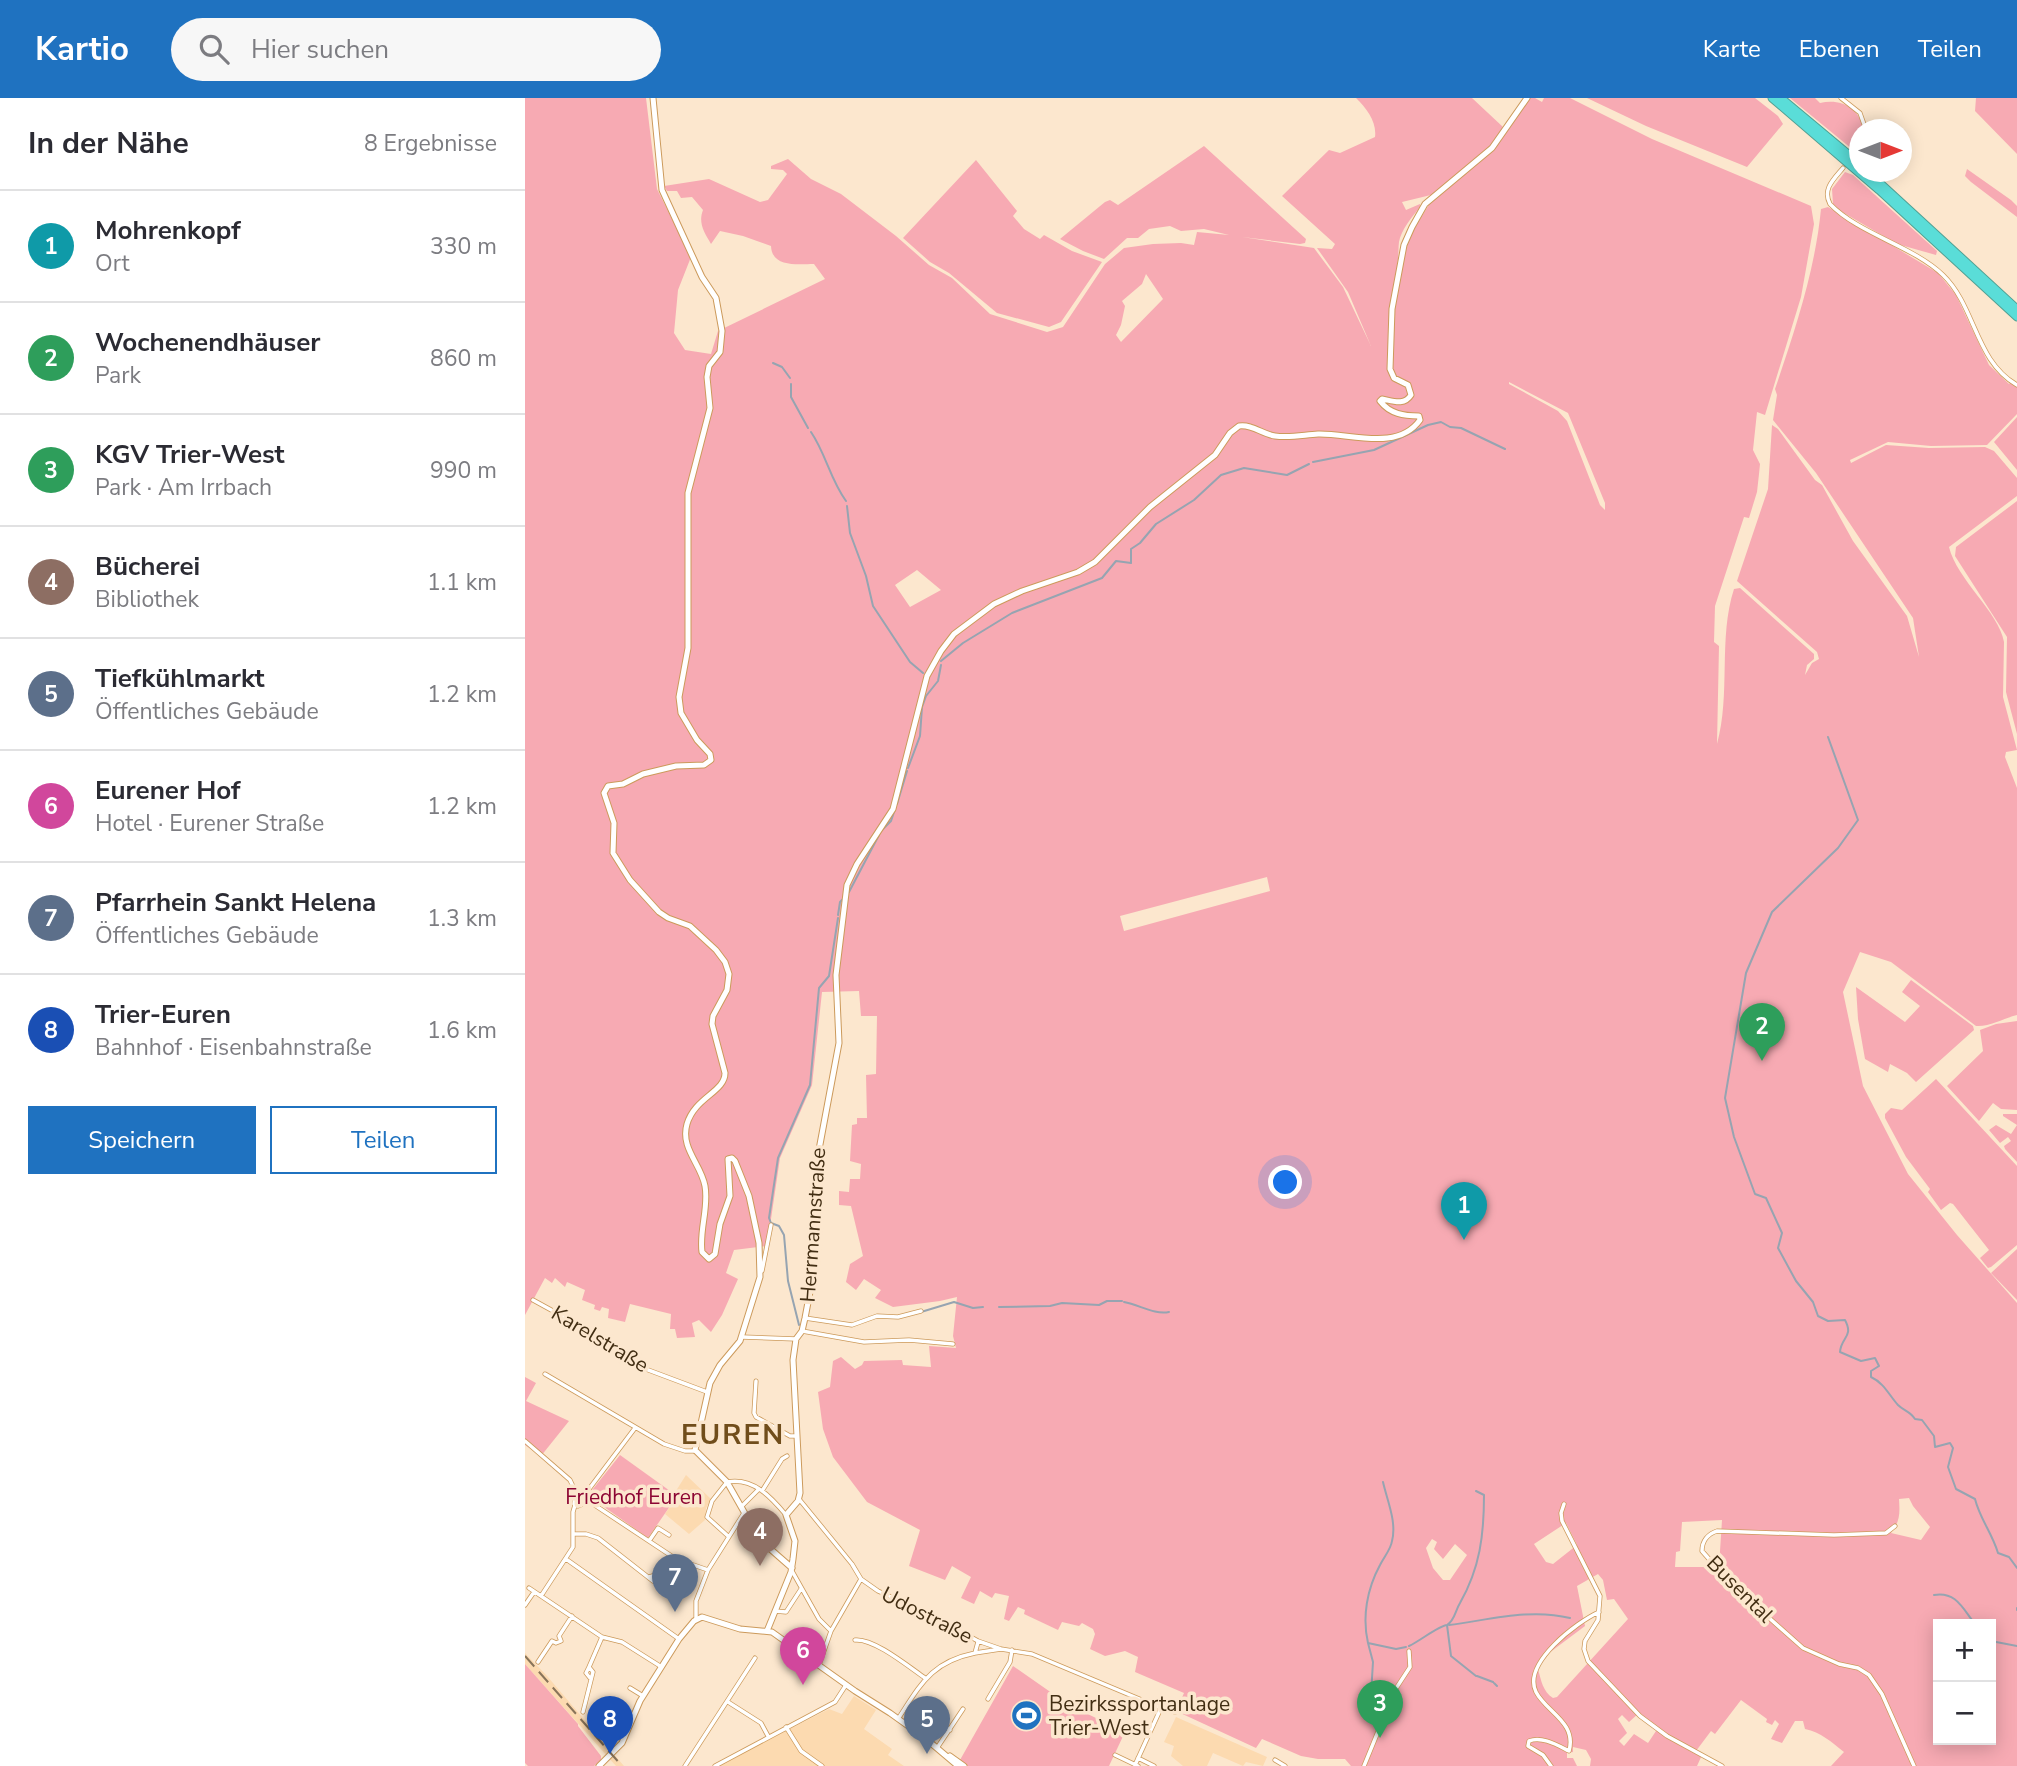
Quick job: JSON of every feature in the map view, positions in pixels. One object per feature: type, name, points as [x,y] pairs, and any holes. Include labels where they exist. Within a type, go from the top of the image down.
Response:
[{"type":"highway","points":[[1772,98],[1888,198],[2017,317]]},
{"type":"highway","points":[[1781,98],[1849,155]]},
{"type":"highway","points":[[1878,182],[2017,309]]},
{"type":"street","points":[[653,98],[662,190],[702,277],[716,298],[722,331],[720,352],[709,366],[707,377],[710,408],[688,493],[688,648],[679,697],[681,713],[697,740],[710,754],[711,760],[704,765],[676,766],[643,774],[623,784],[608,786],[604,793],[614,823],[613,853],[630,880],[659,912],[690,926],[716,950],[728,970],[727,990],[713,1016],[712,1024],[725,1081],[697,1104],[688,1121],[685,1139],[705,1186],[701,1244],[705,1256],[710,1259],[715,1254],[720,1224],[730,1196],[731,1178],[727,1164],[730,1158],[735,1161],[749,1196],[759,1243],[760,1276]]},
{"type":"street","name":"Herrmannstraße","points":[[796,1339],[802,1331],[814,1265],[815,1165],[839,1043],[837,975],[848,885],[857,864],[893,809],[922,690],[941,651],[954,635],[1003,599],[1078,572],[1095,562],[1150,507],[1215,455],[1230,433],[1239,426],[1253,428],[1271,436],[1330,435],[1374,440],[1397,435],[1416,425],[1420,420],[1419,416],[1400,415],[1380,401],[1382,398],[1399,403],[1411,395],[1408,385],[1394,378],[1390,369],[1391,316],[1404,245],[1425,204],[1489,151],[1527,98]]},
{"type":"street","points":[[1841,98],[1860,113],[1862,119]]},
{"type":"street","points":[[1843,168],[1828,188],[1827,200],[1830,204],[1943,275],[1959,296],[1990,359],[2003,375],[2017,385]]},
{"type":"street","points":[[696,1452],[707,1392],[720,1365],[742,1337],[760,1276],[771,1225]]},
{"type":"street","name":"Karelstraße","points":[[533,1300],[604,1339],[643,1368],[707,1392]]},
{"type":"street","points":[[805,1318],[852,1325],[877,1316],[898,1317],[921,1311]]},
{"type":"street","points":[[802,1331],[865,1342],[901,1340],[953,1344]]},
{"type":"street","points":[[742,1337],[796,1339],[793,1371],[799,1499],[786,1515]]},
{"type":"street","points":[[545,1374],[664,1444],[696,1452],[727,1482],[761,1540],[792,1567],[801,1589],[819,1619],[831,1631]]},
{"type":"street","points":[[756,1381],[756,1417],[789,1436],[796,1436]]},
{"type":"street","points":[[575,1505],[582,1505],[635,1428]]},
{"type":"street","points":[[525,1441],[572,1483],[576,1495],[676,1559],[708,1570]]},
{"type":"street","points":[[741,1507],[761,1490],[782,1459],[787,1456]]},
{"type":"street","points":[[728,1536],[707,1517],[712,1501],[727,1482],[742,1480],[761,1490],[771,1497],[786,1515],[795,1541],[792,1567],[767,1631]]},
{"type":"street","points":[[541,1596],[573,1547],[573,1500],[576,1495]]},
{"type":"street","name":"Udostraße","points":[[799,1499],[861,1579],[878,1591],[927,1613],[978,1642],[1032,1654],[1175,1712]]},
{"type":"street","points":[[1564,1504],[1562,1521],[1600,1596],[1598,1620],[1585,1641],[1585,1657],[1647,1722],[1722,1766]]},
{"type":"street","points":[[599,1766],[622,1743],[643,1696],[660,1667],[678,1639],[696,1619],[696,1601],[708,1570],[744,1513]]},
{"type":"street","name":"Busental","points":[[1895,1527],[1886,1533],[1835,1535],[1717,1531],[1708,1535],[1702,1545],[1702,1551],[1732,1585],[1803,1648],[1839,1664],[1858,1668],[1869,1675],[1882,1694],[1914,1766]]},
{"type":"street","points":[[649,1541],[658,1528],[669,1535]]},
{"type":"street","points":[[573,1534],[598,1538],[649,1577]]},
{"type":"street","points":[[566,1559],[678,1639]]},
{"type":"street","points":[[819,1665],[831,1631],[861,1579]]},
{"type":"street","points":[[529,1588],[602,1637],[622,1642],[660,1667]]},
{"type":"street","points":[[775,1611],[786,1612],[801,1589]]},
{"type":"street","points":[[525,1605],[534,1592]]},
{"type":"street","points":[[1551,1766],[1543,1755],[1528,1745],[1529,1741],[1541,1740],[1569,1751],[1570,1741],[1565,1724],[1535,1691],[1535,1672],[1551,1648],[1599,1612]]},
{"type":"street","points":[[538,1662],[572,1616]]},
{"type":"street","points":[[696,1619],[712,1619],[748,1631],[775,1634],[898,1719],[958,1766]]},
{"type":"street","points":[[583,1712],[590,1678],[586,1672],[602,1637]]},
{"type":"street","points":[[855,1640],[862,1639],[925,1678]]},
{"type":"street","points":[[975,1653],[978,1642]]},
{"type":"street","points":[[898,1719],[925,1678],[942,1664],[953,1658],[1001,1649]]},
{"type":"street","points":[[988,1699],[1011,1663],[1012,1650]]},
{"type":"street","points":[[1364,1766],[1395,1690],[1411,1667],[1409,1651]]},
{"type":"street","points":[[685,1766],[755,1658]]},
{"type":"street","points":[[715,1766],[835,1702],[846,1685]]},
{"type":"street","points":[[630,1688],[643,1696]]},
{"type":"street","points":[[728,1702],[761,1723],[768,1737]]},
{"type":"street","points":[[1115,1755],[1137,1765],[1161,1708]]},
{"type":"street","points":[[939,1750],[963,1709]]},
{"type":"street","points":[[934,1719],[950,1730]]},
{"type":"street","points":[[786,1727],[801,1751],[822,1766]]},
{"type":"street","points":[[939,1750],[964,1766]]},
{"type":"street","points":[[1138,1758],[1154,1766]]},
{"type":"street","points":[[1275,1760],[1285,1766]]},
{"type":"shaded area","points":[[686,1475],[711,1499],[706,1508],[705,1520],[689,1534],[665,1514]]},
{"type":"shaded area","points":[[525,1653],[624,1766],[616,1766],[525,1664]]},
{"type":"shaded area","points":[[854,1696],[876,1710],[864,1729],[892,1749],[888,1755],[904,1766],[717,1766],[829,1709],[842,1714]]},
{"type":"shaded area","points":[[1176,1717],[1267,1757],[1263,1766],[1246,1762],[1243,1766],[1213,1753],[1207,1766],[1183,1766],[1171,1756],[1174,1746],[1164,1742]]},
{"type":"green space","points":[[525,98],[646,98],[657,189],[691,257],[678,290],[674,333],[685,350],[711,354],[718,331],[825,279],[814,264],[781,261],[772,253],[771,246],[743,236],[720,231],[711,244],[701,223],[703,210],[692,197],[681,198],[677,191],[667,191],[664,186],[709,179],[760,202],[768,200],[787,174],[783,170],[771,169],[771,166],[788,159],[811,179],[841,194],[929,265],[952,278],[990,314],[1047,332],[1063,327],[1105,264],[1124,248],[1153,244],[1194,245],[1197,232],[1229,235],[1204,229],[1181,231],[1170,226],[1149,229],[1138,238],[1127,238],[1104,259],[1060,239],[1105,202],[1110,200],[1118,205],[1204,146],[1306,239],[1305,243],[1300,244],[1242,237],[1314,248],[1343,287],[1371,346],[1348,292],[1317,248],[1332,249],[1335,244],[1282,196],[1329,150],[1340,153],[1375,137],[1370,116],[1356,98],[1472,98],[1503,127],[1491,148],[1435,194],[1402,202],[1406,210],[1420,204],[1420,207],[1400,237],[1399,266],[1406,242],[1430,203],[1494,150],[1529,98],[1542,102],[1544,98],[1570,98],[1652,139],[1811,206],[1814,224],[1801,297],[1765,415],[1757,412],[1753,450],[1760,464],[1757,492],[1749,518],[1744,517],[1715,606],[1714,642],[1719,646],[1717,744],[1723,706],[1729,608],[1734,589],[1740,588],[1814,654],[1814,659],[1807,665],[1805,675],[1812,663],[1819,659],[1817,652],[1737,581],[1768,489],[1772,425],[1778,429],[1815,480],[1822,485],[1853,541],[1907,616],[1919,657],[1913,618],[1816,473],[1773,420],[1777,395],[1775,389],[1809,278],[1821,209],[1828,207],[1938,273],[1956,295],[1989,365],[2009,384],[2017,387],[2017,414],[1987,445],[1931,446],[1888,442],[1850,460],[1851,463],[1886,445],[1929,448],[1985,447],[1994,451],[2017,478],[2017,496],[1949,547],[1960,572],[1994,619],[2004,642],[2003,697],[2017,750],[2006,752],[2005,757],[2017,788],[2017,1015],[1992,1024],[1976,1026],[1891,962],[1860,952],[1843,992],[1863,1086],[1908,1174],[2017,1303],[2017,1766],[1831,1766],[1844,1752],[1821,1735],[1805,1729],[1803,1721],[1795,1721],[1782,1743],[1771,1739],[1779,1724],[1775,1720],[1772,1725],[1766,1722],[1767,1719],[1741,1700],[1715,1734],[1711,1731],[1696,1751],[1702,1755],[1697,1766],[1590,1766],[1591,1759],[1586,1750],[1573,1747],[1573,1752],[1567,1753],[1567,1758],[1573,1758],[1577,1766],[1351,1766],[1345,1759],[1301,1756],[1262,1739],[1256,1748],[1176,1711],[1184,1693],[1135,1672],[1138,1657],[1125,1651],[1105,1656],[1090,1649],[1095,1634],[1093,1629],[1082,1623],[1079,1626],[1062,1622],[1058,1630],[1024,1614],[1025,1610],[1018,1607],[1009,1621],[1004,1619],[1009,1596],[995,1593],[992,1598],[980,1591],[974,1604],[961,1598],[971,1577],[952,1566],[945,1580],[909,1566],[920,1530],[867,1502],[833,1457],[823,1429],[818,1392],[830,1387],[833,1361],[841,1357],[855,1369],[864,1361],[902,1360],[903,1365],[931,1367],[929,1346],[956,1348],[953,1336],[957,1297],[893,1307],[875,1298],[881,1290],[864,1279],[856,1290],[846,1282],[850,1264],[863,1256],[851,1206],[839,1205],[839,1191],[849,1192],[850,1179],[860,1179],[861,1164],[850,1161],[852,1125],[857,1124],[857,1118],[867,1118],[866,1075],[876,1074],[877,1016],[861,1016],[859,991],[822,992],[812,1085],[780,1158],[767,1246],[734,1250],[726,1273],[738,1279],[711,1332],[699,1320],[692,1323],[695,1337],[677,1338],[675,1329],[670,1329],[671,1314],[630,1304],[625,1322],[608,1318],[609,1309],[594,1309],[595,1305],[582,1300],[585,1290],[567,1282],[565,1287],[555,1278],[552,1283],[545,1278],[525,1315]],"holes":[[[1146,274],[1163,299],[1121,342],[1116,335],[1125,306],[1122,301],[1142,284]],[[1509,384],[1568,413],[1605,503],[1605,510],[1600,505],[1567,421],[1558,411]],[[917,570],[941,590],[910,607],[895,585]],[[1267,877],[1270,891],[1124,931],[1120,916]],[[1909,1498],[1930,1527],[1921,1540],[1891,1533],[1898,1521],[1899,1499]],[[1722,1520],[1719,1567],[1675,1567],[1676,1552],[1680,1551],[1682,1522]],[[1566,1523],[1577,1545],[1553,1564],[1546,1562],[1534,1544]],[[1432,1539],[1437,1542],[1434,1549],[1443,1559],[1455,1544],[1467,1555],[1450,1580],[1443,1580],[1433,1568],[1426,1548]],[[1598,1574],[1603,1580],[1607,1600],[1614,1599],[1628,1619],[1557,1697],[1553,1698],[1545,1689],[1538,1669],[1549,1653],[1585,1626],[1577,1586]],[[1639,1713],[1658,1728],[1648,1743],[1634,1734],[1624,1746],[1619,1741],[1627,1733],[1618,1719],[1622,1715],[1629,1722]]]},
{"type":"green space","points":[[1587,98],[1755,98],[1778,116],[1783,124],[1747,167],[1646,126]]},
{"type":"green space","points":[[1790,98],[1815,98],[1820,103],[1842,103],[1853,110],[1860,119],[1849,119],[1849,147]]},
{"type":"green space","points":[[1976,98],[2017,98],[2017,154],[1975,111]]},
{"type":"green space","points":[[976,160],[1017,211],[1013,216],[1024,229],[1040,239],[1044,235],[1072,251],[1102,262],[1061,322],[1049,327],[997,313],[903,238]]},
{"type":"green space","points":[[1967,169],[2011,200],[2017,206],[2017,217],[1971,182],[1965,176]]},
{"type":"green space","points":[[1845,172],[1849,174],[1849,182],[1861,182],[1937,251],[1936,255],[1897,244],[1837,209],[1833,204],[1832,189]]},
{"type":"green space","points":[[2017,417],[2017,470],[1994,442]]},
{"type":"green space","points":[[2017,501],[2017,734],[2006,692],[2007,637],[1955,556],[1956,547]]},
{"type":"green space","points":[[1911,980],[1973,1026],[1974,1030],[1916,1082],[1907,1073],[1890,1064],[1888,1072],[1865,1059],[1856,987],[1905,1022],[1920,1006],[1902,992]]},
{"type":"green space","points":[[2017,1021],[2017,1110],[2001,1109],[1993,1103],[1979,1121],[1947,1086],[1983,1051],[1980,1030]]},
{"type":"green space","points":[[1936,1079],[2017,1166],[2017,1245],[1988,1268],[1980,1258],[1989,1250],[1953,1204],[1950,1203],[1941,1210],[1928,1192],[1930,1189],[1906,1157],[1885,1118],[1891,1108],[1902,1110]]},
{"type":"green space","points":[[2017,1114],[2017,1125],[2003,1116]]},
{"type":"green space","points":[[1996,1125],[2011,1134],[2017,1125],[2017,1162],[2005,1149],[2004,1146],[2011,1141],[2008,1137],[2000,1143],[1989,1130]]},
{"type":"green space","points":[[2017,1249],[2017,1300],[1991,1273]]},
{"type":"green space","points":[[525,1377],[536,1383],[526,1401],[569,1421],[541,1456],[525,1445]]},
{"type":"green space","name":"Friedhof Euren","points":[[620,1455],[677,1496],[648,1538],[590,1497],[589,1494]]},
{"type":"green space","points":[[525,1664],[578,1724],[601,1756],[601,1760],[594,1766],[528,1766],[525,1763]]},
{"type":"green space","name":"Bezirkssportanlage Trier-West","points":[[1013,1666],[1069,1705],[1125,1732],[1109,1766],[968,1766],[960,1760]]},
{"type":"waterway","points":[[773,363],[782,367],[790,378]]},
{"type":"waterway","points":[[791,384],[791,397],[808,428]]},
{"type":"waterway","points":[[1313,462],[1374,450],[1428,425],[1441,422],[1450,427],[1461,428],[1505,449]]},
{"type":"waterway","points":[[811,432],[846,501]]},
{"type":"waterway","points":[[941,661],[963,643],[1012,613],[1102,578],[1116,561],[1131,563],[1131,549],[1140,543],[1156,524],[1194,500],[1221,475],[1244,468],[1287,475],[1309,464]]},
{"type":"waterway","points":[[847,506],[850,533],[866,576],[873,606],[910,662],[923,673]]},
{"type":"waterway","points":[[908,768],[920,736],[922,707],[926,696],[938,681],[941,665]]},
{"type":"waterway","points":[[1828,737],[1858,820],[1838,848],[1772,912],[1746,973],[1725,1098],[1734,1137],[1755,1194],[1766,1198],[1782,1233],[1778,1248],[1796,1281],[1813,1302],[1818,1316],[1828,1321],[1845,1320],[1848,1334],[1840,1352],[1861,1361],[1875,1358],[1879,1366],[1871,1371],[1871,1377],[1883,1386],[1900,1407],[1915,1419],[1922,1420],[1934,1436],[1935,1447],[1950,1443],[1953,1448],[1948,1467],[1956,1489],[1975,1499],[1998,1553],[2009,1557],[2017,1568]]},
{"type":"waterway","points":[[897,804],[907,771]]},
{"type":"waterway","points":[[882,830],[891,821],[895,809]]},
{"type":"waterway","points":[[849,892],[879,835]]},
{"type":"waterway","points":[[838,915],[843,899]]},
{"type":"waterway","points":[[799,1325],[788,1281],[784,1235],[779,1226],[771,1223],[769,1218],[778,1158],[810,1085],[819,988],[829,976],[838,918]]},
{"type":"waterway","points":[[999,1307],[1050,1306],[1062,1303],[1099,1305],[1107,1301],[1122,1301]]},
{"type":"waterway","points":[[921,1312],[954,1302],[973,1308],[983,1307]]},
{"type":"waterway","points":[[1124,1302],[1152,1311],[1169,1312]]},
{"type":"waterway","points":[[1368,1643],[1366,1613],[1369,1593],[1390,1547],[1393,1534],[1383,1482]]},
{"type":"waterway","points":[[1447,1625],[1467,1590],[1479,1551],[1484,1495],[1476,1491]]},
{"type":"waterway","points":[[1934,1595],[1942,1594],[1953,1598],[1971,1619]]},
{"type":"waterway","points":[[1449,1625],[1540,1614],[1570,1618]]},
{"type":"waterway","points":[[1409,1646],[1447,1625],[1451,1656],[1476,1676]]},
{"type":"waterway","points":[[1996,1642],[2017,1646]]},
{"type":"waterway","points":[[1371,1694],[1373,1662],[1368,1643],[1396,1649],[1406,1647]]},
{"type":"waterway","points":[[1477,1676],[1493,1682]]},
{"type":"waterway","points":[[1494,1683],[1497,1686]]},
{"type":"railway","points":[[525,1656],[622,1766]]},
{"type":"place","name":"Wochenendhäuser","points":[[1762,1061]]},
{"type":"place","name":"Mohrenkopf","points":[[1464,1240]]},
{"type":"place","name":"Bücherei","points":[[760,1566]]},
{"type":"place","name":"Pfarrhein Sankt Helena","points":[[675,1612]]},
{"type":"place","name":"Eurener Hof","points":[[803,1685]]},
{"type":"place","name":"Bezirkssportanlage Trier-West","points":[[1026,1716]]},
{"type":"place","name":"KGV Trier-West","points":[[1380,1738]]},
{"type":"place","name":"Trier-Euren","points":[[610,1754]]},
{"type":"place","name":"Tiefkühlmarkt","points":[[927,1754]]},
{"type":"district","name":"EUREN","points":[[733,1434]]}]
